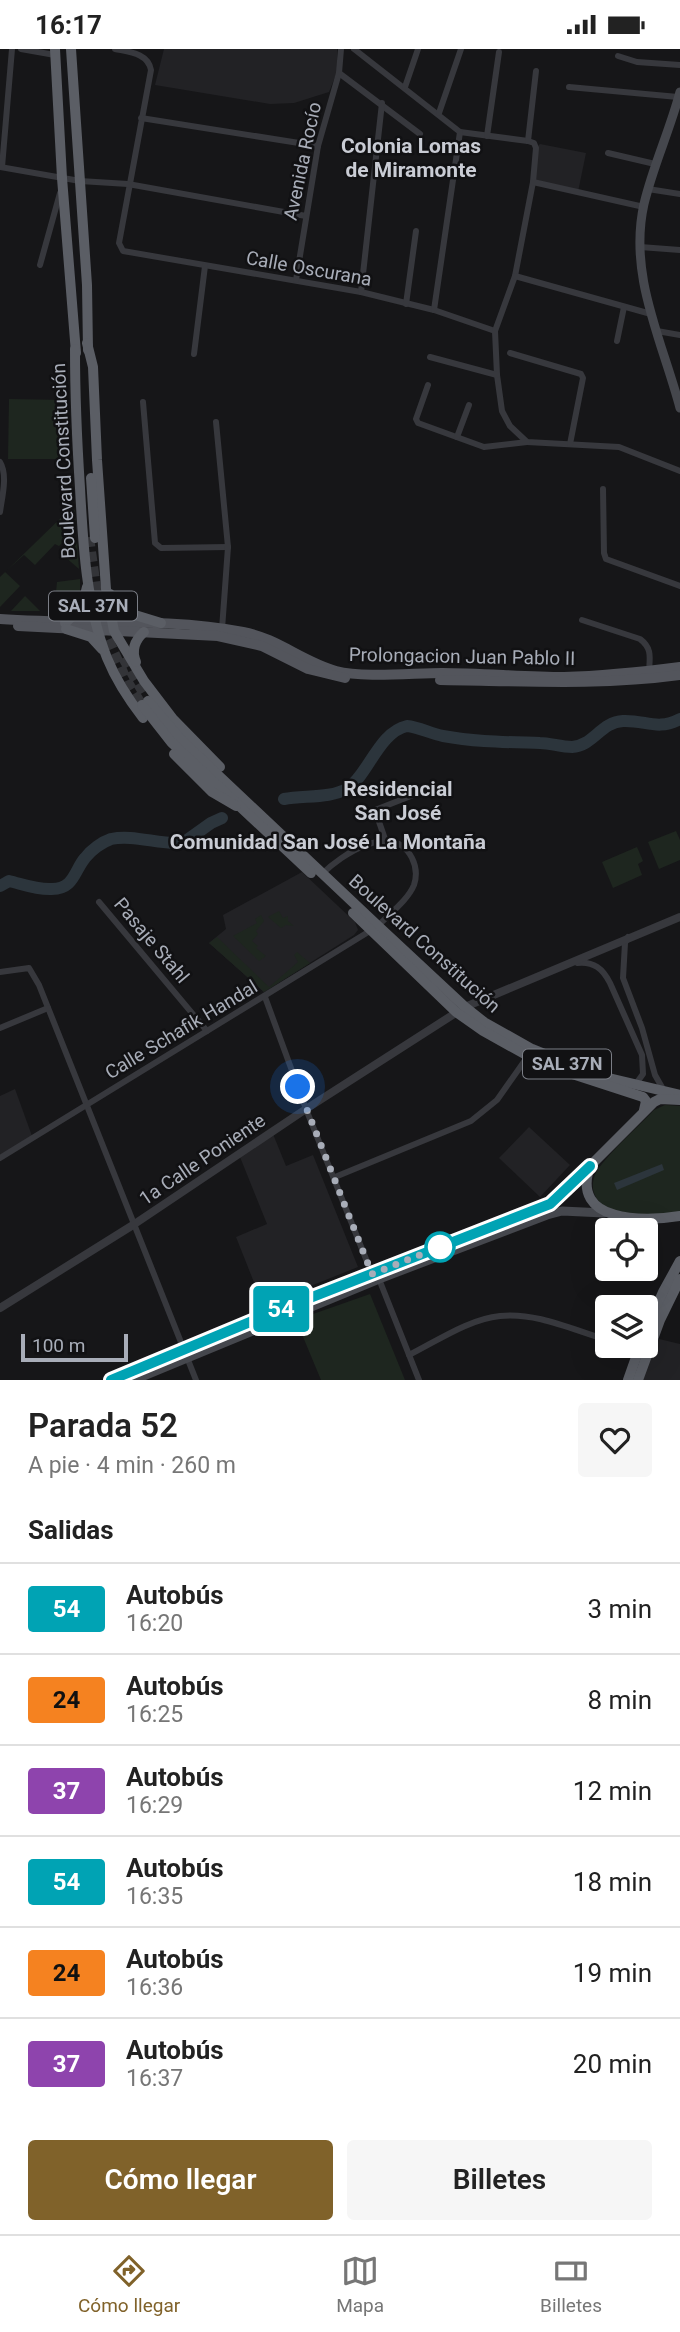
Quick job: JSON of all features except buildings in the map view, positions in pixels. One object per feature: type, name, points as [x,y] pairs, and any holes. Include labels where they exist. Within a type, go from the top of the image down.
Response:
[{"type":"highway","name":"Boulevard Constitución","points":[[71,49],[87,285],[92,538],[75,349]]},
{"type":"highway","name":"Boulevard Constitución","points":[[55,52],[75,349],[81,512],[89,581],[98,627],[106,655],[129,699],[163,743],[212,792],[231,805],[245,806]]},
{"type":"highway","name":"Boulevard Constitución","points":[[87,343],[94,385],[106,589],[113,627],[144,681],[184,731],[232,779],[245,806],[483,1031],[528,1056],[587,1080],[643,1097],[646,1101],[645,1110]]},
{"type":"highway","points":[[89,581],[82,607],[65,626],[91,637],[106,655]]},
{"type":"highway","points":[[106,589],[122,611],[161,623]]},
{"type":"highway","points":[[144,632],[134,645],[132,655],[144,681]]},
{"type":"highway","name":"Boulevard Constitución","points":[[145,703],[170,742],[322,874],[374,928]]},
{"type":"highway","name":"Boulevard Constitución","points":[[460,1009],[532,1049],[596,1075],[680,1095]]},
{"type":"highway","points":[[642,1218],[604,1213],[590,1199],[586,1177],[590,1166],[645,1110],[660,1099],[680,1100]]},
{"type":"highway","points":[[658,1220],[680,1216]]},
{"type":"highway","points":[[658,1220],[680,1222]]},
{"type":"highway","points":[[658,1303],[680,1261]]},
{"type":"highway","points":[[638,1380],[660,1320],[680,1279]]},
{"type":"highway","points":[[628,1380],[636,1358]]},
{"type":"main road","points":[[679,94],[648,189],[640,247],[642,282],[680,406]]},
{"type":"main road","name":"Prolongacion Juan Pablo II","points":[[0,619],[65,626]]},
{"type":"main road","name":"Prolongacion Juan Pablo II","points":[[0,625],[113,627],[161,623],[246,632],[338,671],[561,677],[680,667]]},
{"type":"main road","name":"Prolongacion Juan Pablo II","points":[[113,627],[247,641],[274,650],[308,669],[342,678],[575,683],[619,682],[680,675]]},
{"type":"main road","points":[[134,1380],[186,1355],[550,1204],[590,1166]]},
{"type":"main road","points":[[376,1276],[555,1213],[604,1213]]},
{"type":"main road","points":[[110,1380],[186,1355]]},
{"type":"street","points":[[12,49],[3,111],[1,167],[62,181],[128,184],[306,216]]},
{"type":"street","points":[[21,49],[55,52]]},
{"type":"street","points":[[115,49],[132,51],[150,64],[128,184]]},
{"type":"street","name":"Avenida Rocío","points":[[296,280],[318,146],[340,73],[341,49]]},
{"type":"street","points":[[354,49],[460,132],[531,142],[536,148],[533,182],[515,276],[495,331],[497,375],[505,419],[527,442]]},
{"type":"street","points":[[405,87],[418,49]]},
{"type":"street","points":[[439,113],[461,49]]},
{"type":"street","points":[[487,136],[499,52]]},
{"type":"street","points":[[618,56],[636,62],[680,65]]},
{"type":"street","points":[[531,142],[536,71]]},
{"type":"street","points":[[340,73],[420,134]]},
{"type":"street","points":[[569,87],[679,94]]},
{"type":"street","points":[[361,292],[382,103]]},
{"type":"street","points":[[141,118],[318,146]]},
{"type":"street","points":[[434,310],[460,132]]},
{"type":"street","points":[[608,153],[655,164]]},
{"type":"street","points":[[40,265],[62,181]]},
{"type":"street","points":[[533,182],[644,207]]},
{"type":"street","name":"Calle Oscurana","points":[[128,184],[119,243],[123,251],[361,292],[434,310],[495,331]]},
{"type":"street","points":[[648,189],[680,194]]},
{"type":"street","points":[[406,304],[416,231]]},
{"type":"street","points":[[640,247],[680,250]]},
{"type":"street","points":[[194,354],[205,266]]},
{"type":"street","points":[[515,276],[651,314]]},
{"type":"street","points":[[617,341],[624,307]]},
{"type":"street","points":[[657,331],[680,335]]},
{"type":"street","points":[[510,353],[581,374],[583,378],[570,444]]},
{"type":"street","points":[[430,357],[497,375]]},
{"type":"street","points":[[428,385],[416,419],[418,423],[488,448],[527,442],[619,447],[678,469]]},
{"type":"street","points":[[143,402],[155,543],[161,548],[228,547]]},
{"type":"street","points":[[457,437],[469,405]]},
{"type":"street","points":[[216,422],[228,547],[222,629]]},
{"type":"street","points":[[0,462],[3,467],[0,512]]},
{"type":"street","points":[[603,489],[606,559],[680,586]]},
{"type":"street","points":[[582,620],[640,639],[647,645],[650,653],[649,671]]},
{"type":"street","points":[[322,874],[352,850],[366,844],[386,842],[375,810],[421,792]]},
{"type":"street","name":"Calle Schafik Handal","points":[[0,1158],[374,928],[413,888],[416,873],[409,853],[386,842]]},
{"type":"street","name":"Pasaje Stahl","points":[[99,902],[207,1031]]},
{"type":"street","name":"1a Calle Poniente","points":[[0,1308],[460,1009],[628,936],[680,917]]},
{"type":"street","points":[[628,936],[625,943],[623,978],[642,1028],[655,1075],[664,1091]]},
{"type":"street","points":[[568,963],[585,962],[595,965],[605,973],[642,1055],[643,1074],[634,1086]]},
{"type":"street","points":[[0,972],[29,968],[39,985],[196,1380]]},
{"type":"street","points":[[265,997],[306,1109],[419,1380]]},
{"type":"street","points":[[0,1028],[48,1008]]},
{"type":"street","points":[[335,1177],[471,1122],[497,1100],[528,1056]]},
{"type":"street","points":[[409,1355],[480,1321],[500,1316],[517,1316],[557,1324],[595,1336]]},
{"type":"shaded area","points":[[164,49],[337,49],[337,72],[329,92],[294,103],[270,104],[155,85]]},
{"type":"shaded area","points":[[540,144],[586,153],[578,192],[533,182],[536,148]]},
{"type":"shaded area","points":[[9,399],[65,400],[64,459],[8,459]]},
{"type":"shaded area","points":[[75,510],[76,529],[59,546],[55,544],[35,565],[24,555],[7,570],[68,511]]},
{"type":"shaded area","points":[[77,541],[79,569],[64,556]]},
{"type":"shaded area","points":[[5,572],[20,586],[0,607],[0,577]]},
{"type":"shaded area","points":[[80,579],[80,597],[71,607],[54,611],[57,582]]},
{"type":"shaded area","points":[[25,596],[40,611],[11,611]]},
{"type":"shaded area","points":[[676,831],[680,840],[680,860],[659,869],[648,842]]},
{"type":"shaded area","points":[[637,847],[643,861],[638,864],[642,875],[613,888],[602,862]]},
{"type":"shaded area","points":[[302,872],[355,922],[358,930],[264,992],[209,943],[226,929],[223,915]]},
{"type":"shaded area","points":[[279,911],[283,918],[288,916],[288,921],[294,926],[286,925],[281,928],[268,917]]},
{"type":"shaded area","points":[[261,915],[264,921],[252,941],[266,956],[259,961],[233,936],[257,923],[255,919]]},
{"type":"shaded area","points":[[217,937],[269,987],[298,962],[294,955],[297,952],[310,963],[264,992],[209,943]]},
{"type":"shaded area","points":[[15,1089],[32,1136],[0,1155],[0,1096]]},
{"type":"shaded area","points":[[665,1105],[680,1106],[680,1214],[633,1214],[609,1208],[595,1195],[593,1182],[596,1172],[654,1110]]},
{"type":"shaded area","points":[[529,1127],[570,1165],[540,1197],[499,1158]]},
{"type":"shaded area","points":[[273,1134],[286,1166],[313,1155],[358,1267],[263,1305],[236,1237],[267,1224],[240,1157]]},
{"type":"shaded area","points":[[662,1164],[664,1170],[617,1190],[614,1183]]},
{"type":"shaded area","points":[[370,1294],[405,1380],[321,1380],[296,1320]]},
{"type":"shaded area","points":[[658,1339],[680,1344],[680,1380],[641,1380],[648,1358],[658,1358]]},
{"type":"waterway","points":[[284,799],[325,795],[348,788],[362,774],[389,736],[407,726],[455,738],[572,747],[586,743],[615,722],[631,721],[658,725],[680,719]]},
{"type":"waterway","points":[[0,886],[9,881],[41,889],[59,888],[69,883],[90,852],[108,840],[129,838],[183,843],[222,818]]},
{"type":"tunnel","points":[[89,537],[101,623],[127,681],[142,705]]},
{"type":"tunnel","points":[[123,658],[148,701]]},
{"type":"bus line","name":"54","points":[[111,1380],[274,1312],[550,1204],[590,1166]]},
{"type":"district","name":"Colonia Lomas de Miramonte","points":[[411,158]]},
{"type":"district","name":"Residencial San José","points":[[398,801]]},
{"type":"district","name":"Comunidad San José La Montaña","points":[[328,842]]},
{"type":"route","points":[[298,1087],[372,1274],[440,1247]]}]
